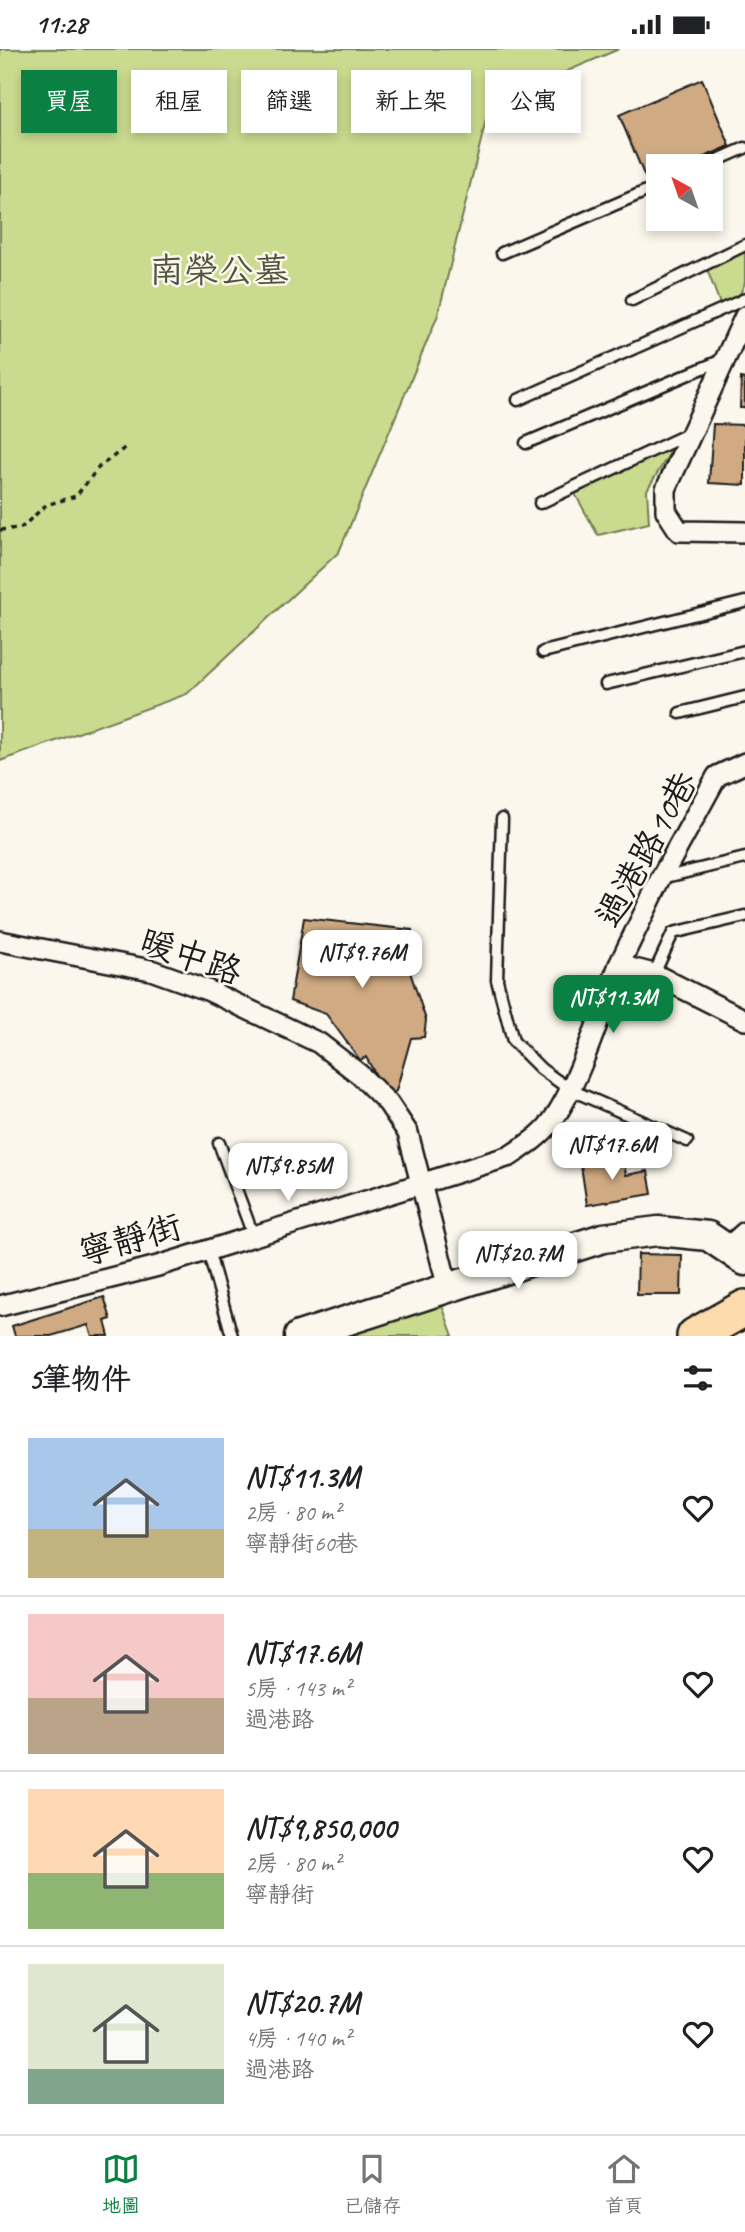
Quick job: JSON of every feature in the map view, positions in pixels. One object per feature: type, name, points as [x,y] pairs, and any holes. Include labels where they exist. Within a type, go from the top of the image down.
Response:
[{"type":"highway","points":[[695,1336],[745,1308]]},
{"type":"street","points":[[745,316],[666,489],[666,511],[679,531],[745,532]]},
{"type":"street","name":"過港路10巷","points":[[745,763],[717,776],[661,878],[619,965],[654,974],[745,1020]]},
{"type":"street","name":"暖中路","points":[[0,941],[150,970],[207,990],[319,1042],[359,1074],[388,1103],[408,1133],[448,1288]]},
{"type":"street","name":"寧靜街","points":[[0,1306],[158,1266],[510,1156],[533,1141],[552,1121],[569,1089],[619,965]]},
{"type":"street","points":[[299,1336],[603,1238],[658,1231],[685,1232],[739,1246]]},
{"type":"lane","points":[[723,158],[745,148]]},
{"type":"lane","points":[[502,253],[646,191]]},
{"type":"lane","points":[[632,300],[745,245]]},
{"type":"lane","points":[[518,400],[745,299]]},
{"type":"lane","points":[[526,443],[726,359]]},
{"type":"lane","points":[[540,503],[692,432]]},
{"type":"lane","points":[[543,652],[745,602]]},
{"type":"lane","points":[[606,684],[745,651]]},
{"type":"lane","points":[[680,713],[745,697]]},
{"type":"lane","points":[[502,818],[497,979],[513,1041],[541,1069],[569,1089],[687,1141]]},
{"type":"lane","points":[[661,878],[745,858]]},
{"type":"lane","points":[[654,974],[673,933],[745,916]]},
{"type":"lane","points":[[219,1143],[253,1235]]},
{"type":"lane","points":[[208,1250],[232,1336]]},
{"type":"path","points":[[0,530],[21,528],[46,505],[76,496],[99,467],[127,447]]},
{"type":"green space","name":"南榮公墓","points":[[0,49],[619,49],[570,70],[485,70],[485,124],[438,315],[339,552],[187,694],[0,761]]},
{"type":"green space","points":[[745,250],[745,283],[739,296],[720,304],[707,269]]},
{"type":"green space","points":[[677,441],[647,490],[649,523],[598,535],[575,494]]},
{"type":"green space","points":[[439,1297],[453,1336],[335,1336]]},
{"type":"building","points":[[702,79],[730,146],[711,154],[646,154],[646,180],[619,115]]},
{"type":"building","points":[[741,378],[745,379],[745,408],[740,408]]},
{"type":"building","points":[[713,424],[745,425],[745,485],[709,483]]},
{"type":"building","points":[[304,918],[412,930],[408,966],[426,1020],[424,1037],[411,1038],[396,1091],[387,1096],[366,1057],[360,1060],[326,1014],[290,1001]]},
{"type":"building","points":[[602,1156],[603,1166],[624,1163],[626,1175],[648,1171],[652,1194],[587,1205],[580,1159]]},
{"type":"building","points":[[638,1254],[682,1255],[681,1295],[637,1295]]},
{"type":"building","points":[[104,1297],[111,1319],[105,1321],[109,1336],[92,1336],[88,1325],[51,1336],[15,1336],[12,1326]]}]
